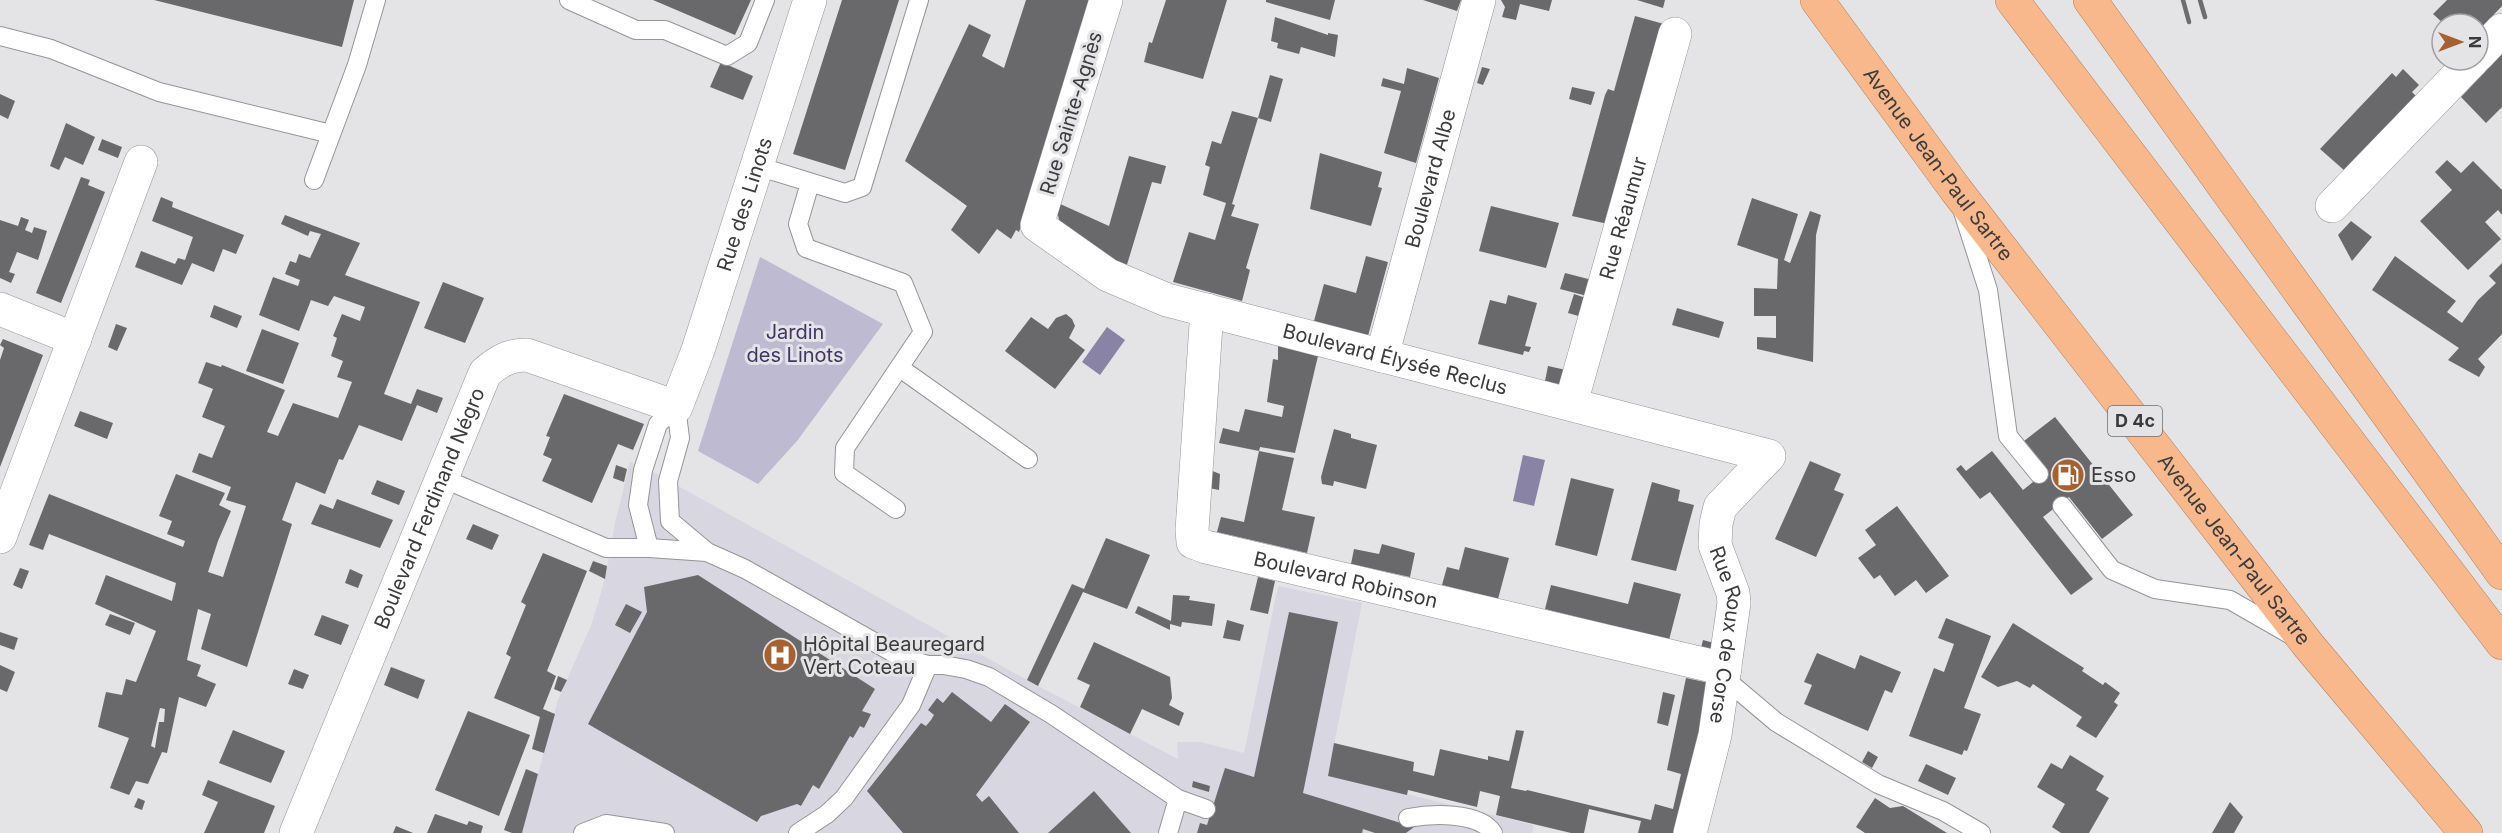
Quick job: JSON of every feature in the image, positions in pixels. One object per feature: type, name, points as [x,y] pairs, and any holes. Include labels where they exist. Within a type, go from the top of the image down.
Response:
[{"type":"highway","name":"Avenue Jean-Paul Sartre","points":[[1817,0],[1956,190],[2309,646],[2466,833]]},
{"type":"highway","points":[[2012,0],[2502,643]]},
{"type":"highway","points":[[2090,0],[2502,573]]},
{"type":"street","name":"Rue des Linots","points":[[676,407],[698,350],[810,0]]},
{"type":"street","name":"Rue Sainte-Agnès","points":[[1037,225],[1106,0]]},
{"type":"street","name":"Boulevard Albe","points":[[1382,356],[1479,0]]},
{"type":"street","points":[[2490,42],[2502,30]]},
{"type":"street","name":"Rue Réaumur","points":[[1571,403],[1675,34]]},
{"type":"street","points":[[2332,206],[2461,72]]},
{"type":"street","points":[[0,537],[141,162]]},
{"type":"street","name":"Boulevard Élysée Reclus","points":[[1037,225],[1108,275],[1167,300],[1769,456]]},
{"type":"street","points":[[0,309],[75,339]]},
{"type":"street","name":"Boulevard Robinson","points":[[1207,310],[1193,542],[1724,674]]},
{"type":"street","name":"Boulevard Ferdinand Négro","points":[[296,833],[485,373],[497,363],[513,355],[528,355],[676,407]]},
{"type":"street","name":"Rue Roux de Corse","points":[[1690,833],[1715,735],[1734,593],[1715,545],[1716,524],[1720,507],[1769,456]]},
{"type":"lane","points":[[314,180],[357,65],[376,0]]},
{"type":"lane","points":[[569,0],[636,30],[665,30],[727,56],[748,43],[765,0]]},
{"type":"lane","points":[[757,166],[845,193],[862,187],[919,0]]},
{"type":"lane","points":[[0,36],[51,49],[159,92],[331,134]]},
{"type":"lane","points":[[810,183],[798,224],[806,248],[903,284],[923,332],[845,448],[843,473],[896,509]]},
{"type":"lane","points":[[1956,190],[1988,290],[2008,436],[2039,474]]},
{"type":"lane","points":[[900,368],[1028,459]]},
{"type":"lane","points":[[649,548],[638,505],[643,470],[658,424],[676,407]]},
{"type":"lane","points":[[676,407],[680,438],[668,481],[670,521],[707,552],[745,570],[899,656],[928,665],[943,664],[966,669],[989,677],[1051,714],[1178,799],[1206,809]]},
{"type":"lane","points":[[441,478],[606,548],[707,552]]},
{"type":"lane","points":[[2062,506],[2112,570],[2156,589],[2230,600],[2309,646]]},
{"type":"lane","points":[[798,833],[827,814],[843,798],[911,705],[928,665]]},
{"type":"lane","points":[[1724,674],[1776,722],[1878,784],[1934,807],[1981,833]]},
{"type":"lane","points":[[1168,833],[1178,799]]},
{"type":"lane","points":[[1408,818],[1433,813],[1464,817],[1490,828],[1492,833]]},
{"type":"lane","points":[[583,833],[606,824],[665,833]]},
{"type":"shaded area","points":[[1107,327],[1125,340],[1100,375],[1082,362]]},
{"type":"shaded area","points":[[1523,455],[1545,460],[1534,506],[1513,501]]},
{"type":"shaded area","name":"Hôpital Beauregard Vert Coteau","points":[[630,462],[653,472],[1038,686],[1178,759],[1177,742],[1200,742],[1244,753],[1278,586],[1362,603],[1328,775],[1534,825],[1532,833],[522,833],[558,700],[592,623],[605,579],[615,523]]},
{"type":"green space","name":"Jardin des Linots","points":[[760,257],[883,324],[797,441],[758,484],[698,451]]},
{"type":"building","points":[[154,0],[354,0],[342,47]]},
{"type":"building","points":[[653,0],[751,0],[735,35]]},
{"type":"building","points":[[842,0],[899,0],[845,170],[793,154]]},
{"type":"building","points":[[1026,0],[1092,0],[1019,232],[1016,230],[1011,239],[997,229],[979,254],[951,230],[967,206],[905,161],[969,24],[991,35],[982,56],[1004,68]]},
{"type":"building","points":[[1166,0],[1227,0],[1203,79],[1144,62],[1149,42],[1152,43]]},
{"type":"building","points":[[1266,0],[1335,0],[1330,20],[1266,2]]},
{"type":"building","points":[[1423,0],[1461,0],[1457,11]]},
{"type":"building","points":[[1501,0],[1552,0],[1549,11],[1520,4],[1516,20],[1502,17],[1505,7]]},
{"type":"building","points":[[1637,0],[1665,0],[1663,8]]},
{"type":"building","points":[[2447,0],[2502,0],[2502,6],[2490,18],[2490,12],[2435,12]]},
{"type":"building","points":[[1635,16],[1664,24],[1608,224],[1572,216],[1605,95],[1608,89],[1614,91]]},
{"type":"building","points":[[1275,17],[1328,35],[1328,33],[1338,35],[1335,57],[1301,47],[1299,54],[1277,48],[1278,43],[1271,41]]},
{"type":"building","points":[[2502,54],[2502,107],[2486,123],[2461,97],[2485,72],[2490,72],[2490,67]]},
{"type":"building","points":[[721,62],[753,76],[743,100],[710,87]]},
{"type":"building","points":[[1482,67],[1490,69],[1483,85],[1477,83]]},
{"type":"building","points":[[1407,68],[1439,78],[1416,163],[1384,153],[1401,91],[1381,86],[1383,78],[1404,84]]},
{"type":"building","points":[[2403,69],[2419,85],[2412,92],[2416,96],[2345,171],[2320,149],[2392,73],[2396,77]]},
{"type":"building","points":[[1270,75],[1283,79],[1271,122],[1258,118]]},
{"type":"building","points":[[1572,87],[1595,92],[1591,105],[1569,99]]},
{"type":"building","points":[[0,94],[15,101],[8,119],[0,115]]},
{"type":"building","points":[[1232,111],[1258,118],[1232,204],[1235,205],[1231,216],[1259,224],[1246,268],[1250,270],[1242,301],[1173,282],[1189,232],[1215,240],[1226,203],[1203,195],[1210,167],[1205,165],[1212,141],[1221,144]]},
{"type":"building","points":[[66,123],[95,137],[83,165],[65,157],[59,170],[50,166]]},
{"type":"building","points":[[102,139],[122,147],[118,158],[98,150]]},
{"type":"building","points":[[1320,153],[1382,172],[1378,187],[1382,188],[1371,226],[1310,209]]},
{"type":"building","points":[[1129,156],[1166,166],[1161,184],[1152,182],[1126,268],[1061,226],[1057,212],[1058,203],[1109,226]]},
{"type":"building","points":[[2447,160],[2461,173],[2473,161],[2502,190],[2502,215],[2498,210],[2485,222],[2501,239],[2468,270],[2420,221],[2452,190],[2435,172]]},
{"type":"building","points":[[81,177],[90,180],[88,185],[105,192],[61,303],[36,293]]},
{"type":"building","points":[[161,197],[173,202],[172,207],[244,235],[236,254],[223,249],[214,272],[192,263],[182,285],[135,267],[141,251],[175,264],[178,258],[185,260],[193,237],[152,221]]},
{"type":"building","points":[[1752,198],[1798,214],[1784,260],[1790,263],[1810,211],[1821,215],[1816,235],[1813,362],[1757,349],[1757,337],[1776,338],[1776,316],[1754,316],[1754,288],[1777,289],[1778,259],[1737,245]]},
{"type":"building","points":[[1491,206],[1559,223],[1546,268],[1479,251]]},
{"type":"building","points":[[285,215],[360,243],[345,275],[420,302],[384,394],[411,404],[417,389],[443,398],[437,413],[417,405],[402,441],[359,425],[343,460],[339,459],[325,494],[296,482],[282,520],[292,524],[247,667],[201,649],[211,614],[198,609],[187,660],[201,665],[197,676],[216,684],[206,707],[179,697],[167,753],[162,752],[148,784],[136,781],[129,795],[110,788],[129,738],[98,727],[106,692],[122,695],[126,679],[136,682],[156,631],[95,604],[106,575],[172,601],[176,583],[49,534],[43,550],[29,545],[49,494],[183,547],[185,541],[167,534],[172,521],[159,516],[176,474],[225,493],[219,505],[231,511],[208,572],[223,577],[246,506],[226,500],[231,487],[192,472],[199,453],[212,458],[225,426],[202,417],[213,389],[198,383],[206,362],[221,367],[222,365],[285,390],[267,432],[278,436],[293,403],[338,418],[352,382],[337,377],[343,361],[331,356],[337,338],[333,336],[342,314],[360,321],[365,307],[334,296],[328,306],[311,300],[299,331],[259,315],[273,277],[298,286],[300,280],[285,274],[290,261],[296,263],[299,254],[310,258],[321,234],[310,231],[308,236],[281,224]],"holes":[[[160,708],[165,709],[164,722],[159,722],[155,748],[151,746]]]},
{"type":"building","points":[[21,217],[29,220],[25,230],[32,233],[34,227],[47,231],[38,260],[17,252],[9,272],[15,274],[11,283],[0,278],[0,220],[18,226]]},
{"type":"building","points":[[2351,221],[2372,237],[2352,261],[2338,235]]},
{"type":"building","points":[[1366,256],[1388,262],[1368,336],[1314,321],[1324,284],[1356,293]]},
{"type":"building","points":[[2395,256],[2456,301],[2447,312],[2462,323],[2478,300],[2496,283],[2489,276],[2502,263],[2502,334],[2478,359],[2485,367],[2479,377],[2448,360],[2459,348],[2372,290]]},
{"type":"building","points":[[1565,273],[1592,280],[1587,296],[1560,289]]},
{"type":"building","points":[[443,282],[484,298],[465,343],[424,328]]},
{"type":"building","points":[[1574,294],[1586,298],[1582,317],[1568,313]]},
{"type":"building","points":[[1508,295],[1537,303],[1525,346],[1531,347],[1529,352],[1524,351],[1523,355],[1478,344],[1490,300],[1506,304]]},
{"type":"building","points":[[214,305],[242,316],[237,328],[210,317]]},
{"type":"building","points":[[1677,308],[1724,322],[1719,338],[1672,325]]},
{"type":"building","points":[[1066,314],[1075,326],[1069,338],[1085,350],[1055,389],[1005,351],[1031,317],[1048,329],[1056,318]]},
{"type":"building","points":[[116,324],[127,328],[117,351],[108,347]]},
{"type":"building","points":[[262,329],[299,343],[283,384],[246,371]]},
{"type":"building","points":[[3,339],[43,355],[0,467],[0,360],[4,348],[0,345]]},
{"type":"building","points":[[1278,346],[1318,356],[1295,453],[1260,447],[1259,451],[1219,443],[1223,428],[1239,432],[1245,409],[1282,417],[1284,406],[1267,402],[1273,359],[1278,360]]},
{"type":"building","points":[[1548,366],[1566,370],[1562,385],[1545,381]]},
{"type":"building","points":[[564,394],[644,424],[633,450],[618,444],[592,503],[542,481],[552,459],[543,455],[550,437],[546,436]]},
{"type":"building","points":[[80,411],[113,423],[107,439],[74,426]]},
{"type":"building","points":[[2055,417],[2133,515],[2102,539],[2069,497],[2043,517],[2093,579],[2071,595],[1990,492],[1980,499],[1956,469],[1961,465],[1966,471],[1992,451],[2023,490],[2048,470],[2024,441]]},
{"type":"building","points":[[1334,429],[1351,434],[1351,438],[1377,445],[1366,489],[1334,481],[1333,486],[1322,484],[1321,477]]},
{"type":"building","points":[[1259,451],[1294,458],[1282,510],[1315,517],[1307,553],[1217,532],[1221,517],[1244,522]]},
{"type":"building","points":[[1810,461],[1841,474],[1834,490],[1844,494],[1816,557],[1775,539]]},
{"type":"building","points":[[616,465],[627,469],[624,482],[613,478]]},
{"type":"building","points":[[1210,470],[1220,474],[1219,490],[1209,488]]},
{"type":"building","points":[[1571,478],[1614,489],[1597,556],[1555,545]]},
{"type":"building","points":[[377,480],[405,491],[399,505],[371,494]]},
{"type":"building","points":[[1652,482],[1680,490],[1678,501],[1694,505],[1676,571],[1631,560]]},
{"type":"building","points":[[337,499],[393,520],[380,548],[311,524],[320,504],[333,509]]},
{"type":"building","points":[[1897,506],[1949,576],[1926,593],[1916,580],[1895,596],[1880,575],[1874,579],[1858,558],[1876,545],[1865,530]]},
{"type":"building","points":[[473,524],[499,535],[492,550],[466,539]]},
{"type":"building","points":[[1106,538],[1150,555],[1127,609],[1083,592],[1038,686],[1027,680],[1072,584],[1084,589]]},
{"type":"building","points":[[1382,544],[1415,553],[1410,577],[1351,564],[1354,549],[1379,554]]},
{"type":"building","points":[[1465,547],[1509,558],[1498,599],[1442,585],[1447,567],[1459,570]]},
{"type":"building","points":[[543,553],[587,571],[547,671],[556,676],[543,709],[555,714],[544,753],[532,749],[540,717],[494,698],[511,657],[506,654],[526,605],[521,602]]},
{"type":"building","points":[[593,561],[607,566],[605,579],[589,571]]},
{"type":"building","points":[[20,568],[29,571],[22,589],[13,585]]},
{"type":"building","points":[[350,569],[363,575],[358,588],[345,583]]},
{"type":"building","points":[[698,575],[875,689],[862,711],[871,714],[864,728],[860,726],[853,738],[850,736],[819,789],[813,785],[801,806],[797,804],[761,816],[757,822],[588,724],[647,612],[644,587]]},
{"type":"building","points":[[1258,577],[1275,581],[1268,614],[1250,610]]},
{"type":"building","points":[[1634,582],[1681,594],[1669,640],[1545,609],[1551,585],[1628,604]]},
{"type":"building","points":[[1173,595],[1190,596],[1189,600],[1215,604],[1212,626],[1182,622],[1181,627],[1170,624],[1170,630],[1135,613],[1138,606],[1171,621]]},
{"type":"building","points":[[626,604],[642,612],[630,633],[615,625]]},
{"type":"building","points":[[1289,612],[1338,622],[1303,793],[1414,827],[1406,833],[1375,833],[1363,829],[1362,833],[1197,833],[1200,823],[1207,825],[1225,768],[1254,777]]},
{"type":"building","points":[[110,614],[135,623],[130,635],[105,625]]},
{"type":"building","points":[[322,615],[349,625],[341,645],[314,635]]},
{"type":"building","points":[[1946,618],[1991,636],[1964,708],[1981,714],[1967,751],[1964,750],[1962,755],[1909,736],[1934,668],[1944,672],[1954,644],[1938,638]]},
{"type":"building","points":[[1227,620],[1244,625],[1240,641],[1223,638]]},
{"type":"building","points":[[2013,623],[2084,668],[2082,671],[2103,685],[2105,682],[2120,693],[2114,702],[2118,705],[2096,738],[2076,726],[2082,717],[2033,684],[2030,688],[2017,681],[1998,687],[1981,677]]},
{"type":"building","points":[[0,632],[18,638],[14,650],[0,645]]},
{"type":"building","points":[[1703,640],[1718,644],[1717,652],[1701,648]]},
{"type":"building","points":[[1094,642],[1170,677],[1172,698],[1169,705],[1184,713],[1179,726],[1142,709],[1130,734],[1080,707],[1090,685],[1077,679]]},
{"type":"building","points":[[1817,653],[1855,669],[1860,655],[1901,672],[1892,693],[1885,690],[1868,731],[1804,704],[1812,685],[1804,682]]},
{"type":"building","points":[[0,665],[15,672],[7,692],[0,689]]},
{"type":"building","points":[[391,667],[425,680],[418,699],[384,685]]},
{"type":"building","points":[[294,669],[309,675],[303,689],[288,684]]},
{"type":"building","points":[[558,676],[567,680],[561,692],[554,689]]},
{"type":"building","points":[[1686,678],[1714,684],[1683,833],[1638,833],[1641,821],[1589,809],[1584,833],[1571,833],[1496,815],[1500,796],[1480,791],[1477,807],[1408,790],[1407,795],[1328,776],[1334,743],[1414,762],[1413,771],[1434,776],[1440,749],[1488,760],[1488,756],[1509,761],[1516,730],[1524,731],[1511,788],[1651,820],[1655,804],[1673,809],[1681,774],[1667,770]]},
{"type":"building","points":[[952,692],[991,722],[1005,704],[1030,722],[976,795],[982,802],[989,796],[1019,833],[903,833],[867,791],[921,723],[926,726],[931,720],[934,715],[928,710],[937,698],[943,703]]},
{"type":"building","points":[[1663,692],[1675,695],[1668,726],[1657,723]]},
{"type":"building","points":[[468,711],[530,735],[499,816],[435,790]]},
{"type":"building","points":[[233,730],[285,751],[271,783],[219,763]]},
{"type":"building","points":[[1868,751],[1878,757],[1872,768],[1862,762]]},
{"type":"building","points":[[2070,755],[2104,776],[2096,790],[2109,798],[2089,833],[2061,833],[2052,827],[2065,804],[2037,787],[2051,763],[2062,769]]},
{"type":"building","points":[[1926,764],[1956,778],[1948,795],[1918,781]]},
{"type":"building","points":[[526,769],[538,774],[522,833],[512,833],[504,830]]},
{"type":"building","points":[[208,780],[275,806],[264,833],[204,833],[218,802],[202,795]]},
{"type":"building","points":[[1193,781],[1210,786],[1209,792],[1192,787]]},
{"type":"building","points":[[1094,791],[1131,833],[1048,833]]},
{"type":"building","points":[[138,798],[145,801],[142,810],[134,807]]},
{"type":"building","points":[[1875,798],[1890,808],[1903,806],[1947,833],[1865,833],[1856,827]]},
{"type":"building","points":[[2230,802],[2243,817],[2234,833],[2212,833]]},
{"type":"building","points":[[435,814],[467,825],[469,821],[483,826],[481,833],[427,833]]},
{"type":"building","points":[[396,826],[413,833],[393,833]]},
{"type":"railway","points":[[2183,0],[2189,22]]},
{"type":"railway","points":[[2200,0],[2205,17]]},
{"type":"place","name":"Esso","points":[[2068,475]]},
{"type":"place","name":"Hôpital Beauregard Vert Coteau","points":[[780,655]]}]
